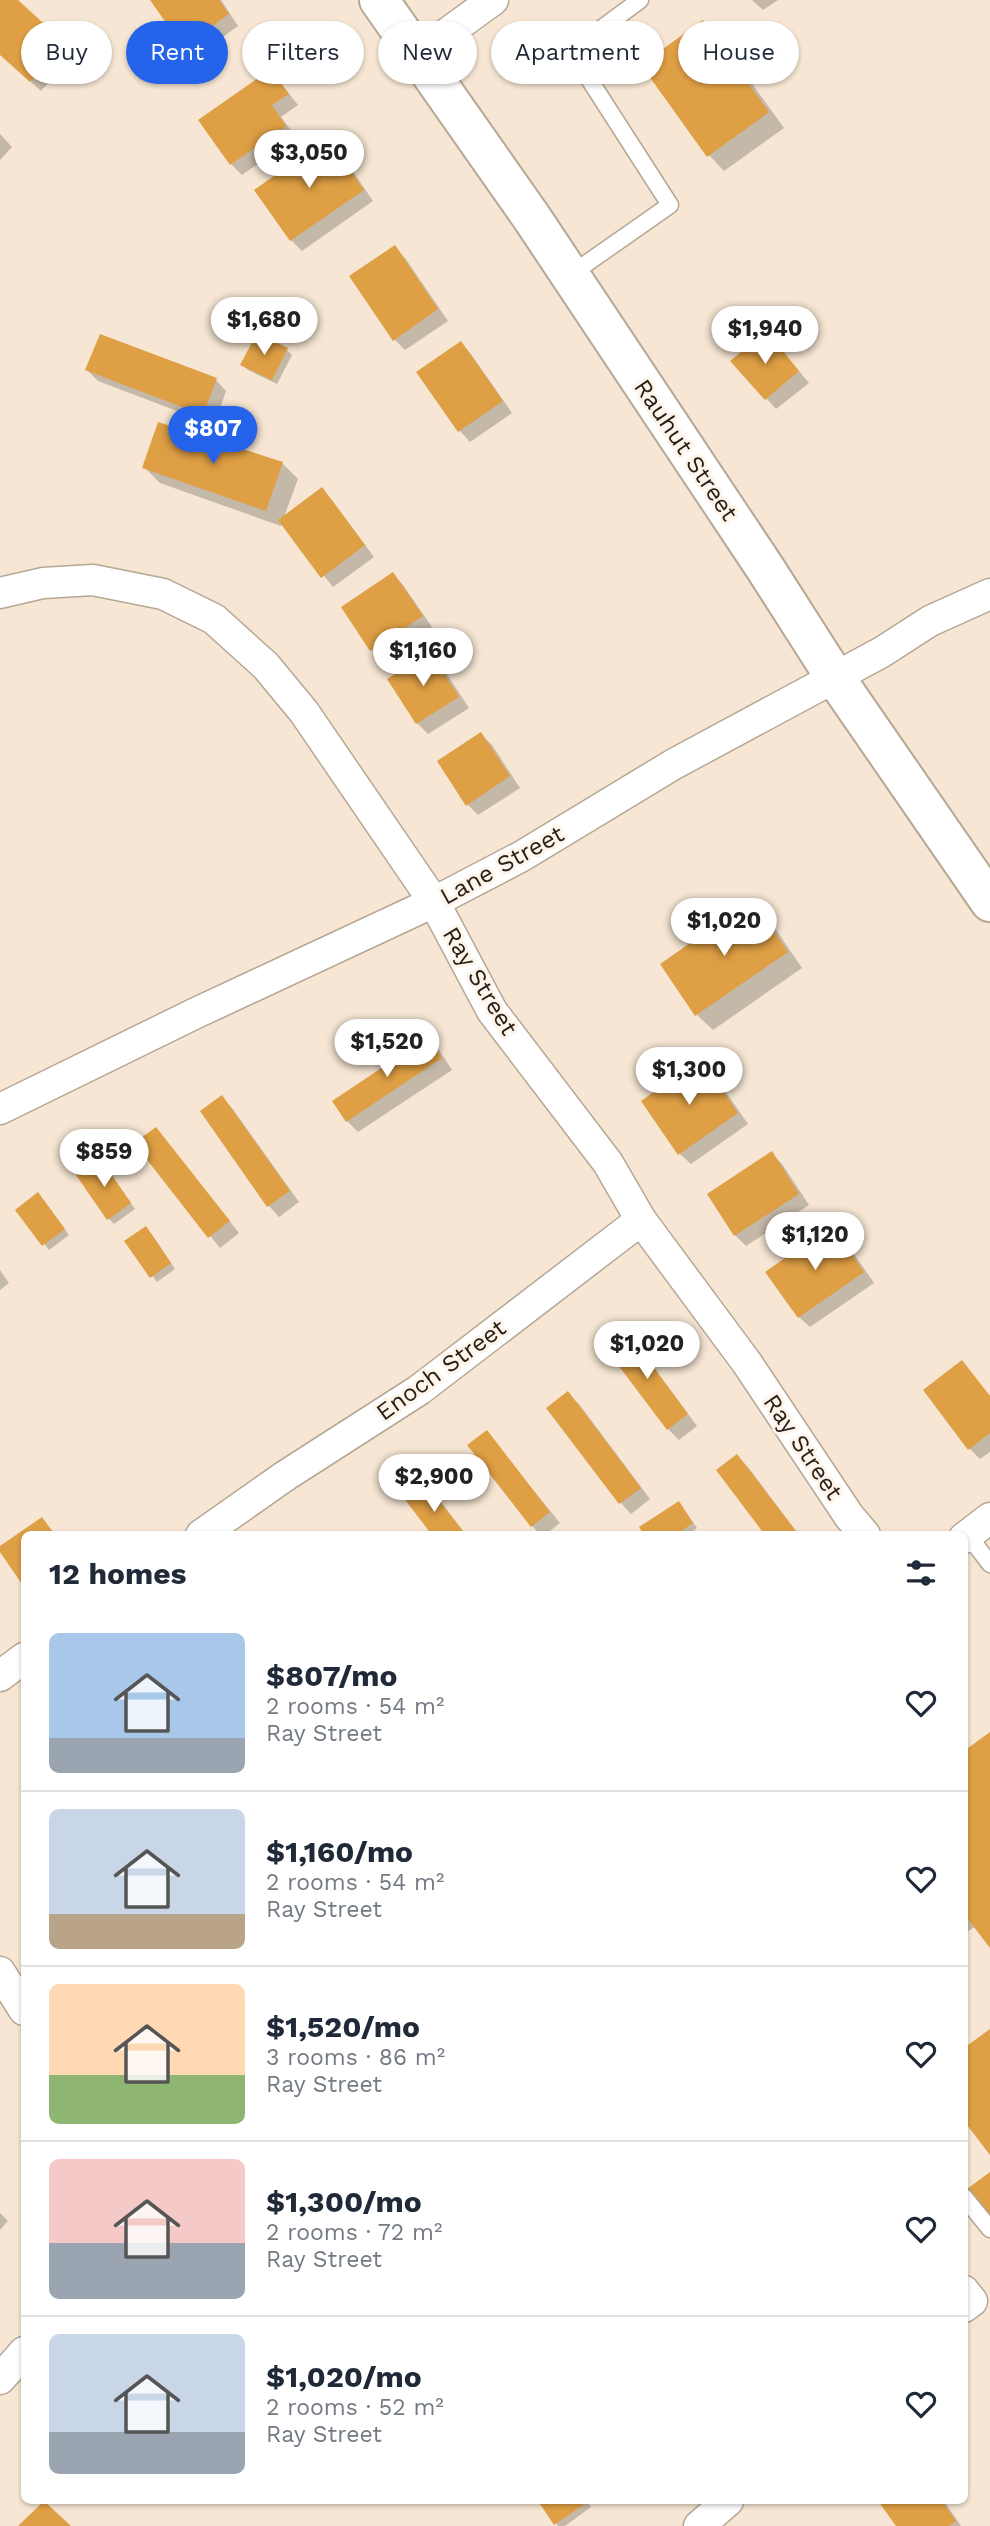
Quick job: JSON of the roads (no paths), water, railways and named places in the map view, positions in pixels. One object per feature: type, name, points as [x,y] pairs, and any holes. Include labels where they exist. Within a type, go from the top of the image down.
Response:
[{"type":"main road","name":"Rauhut Street","points":[[379,0],[393,21]]},
{"type":"main road","name":"Rauhut Street","points":[[436,84],[570,275],[834,676],[990,902]]},
{"type":"street","points":[[464,21],[493,0]]},
{"type":"street","name":"Ray Street","points":[[0,593],[43,583],[93,580],[163,594],[214,619],[265,666],[304,712],[434,902],[492,1011],[608,1163],[641,1220],[747,1363],[861,1531]]},
{"type":"street","name":"Lane Street","points":[[0,1109],[196,1013],[434,902],[522,856],[674,764],[882,652],[930,621],[990,594]]},
{"type":"street","name":"Enoch Street","points":[[207,1531],[285,1476],[419,1390],[641,1220]]},
{"type":"street","points":[[0,1676],[21,1660]]},
{"type":"street","points":[[0,1972],[21,2005]]},
{"type":"street","points":[[0,2379],[21,2355]]},
{"type":"street","points":[[699,2526],[725,2504]]},
{"type":"lane","points":[[570,275],[670,205],[571,51],[640,0]]},
{"type":"lane","points":[[974,1531],[990,1564]]},
{"type":"lane","points":[[968,2202],[990,2229]]}]
